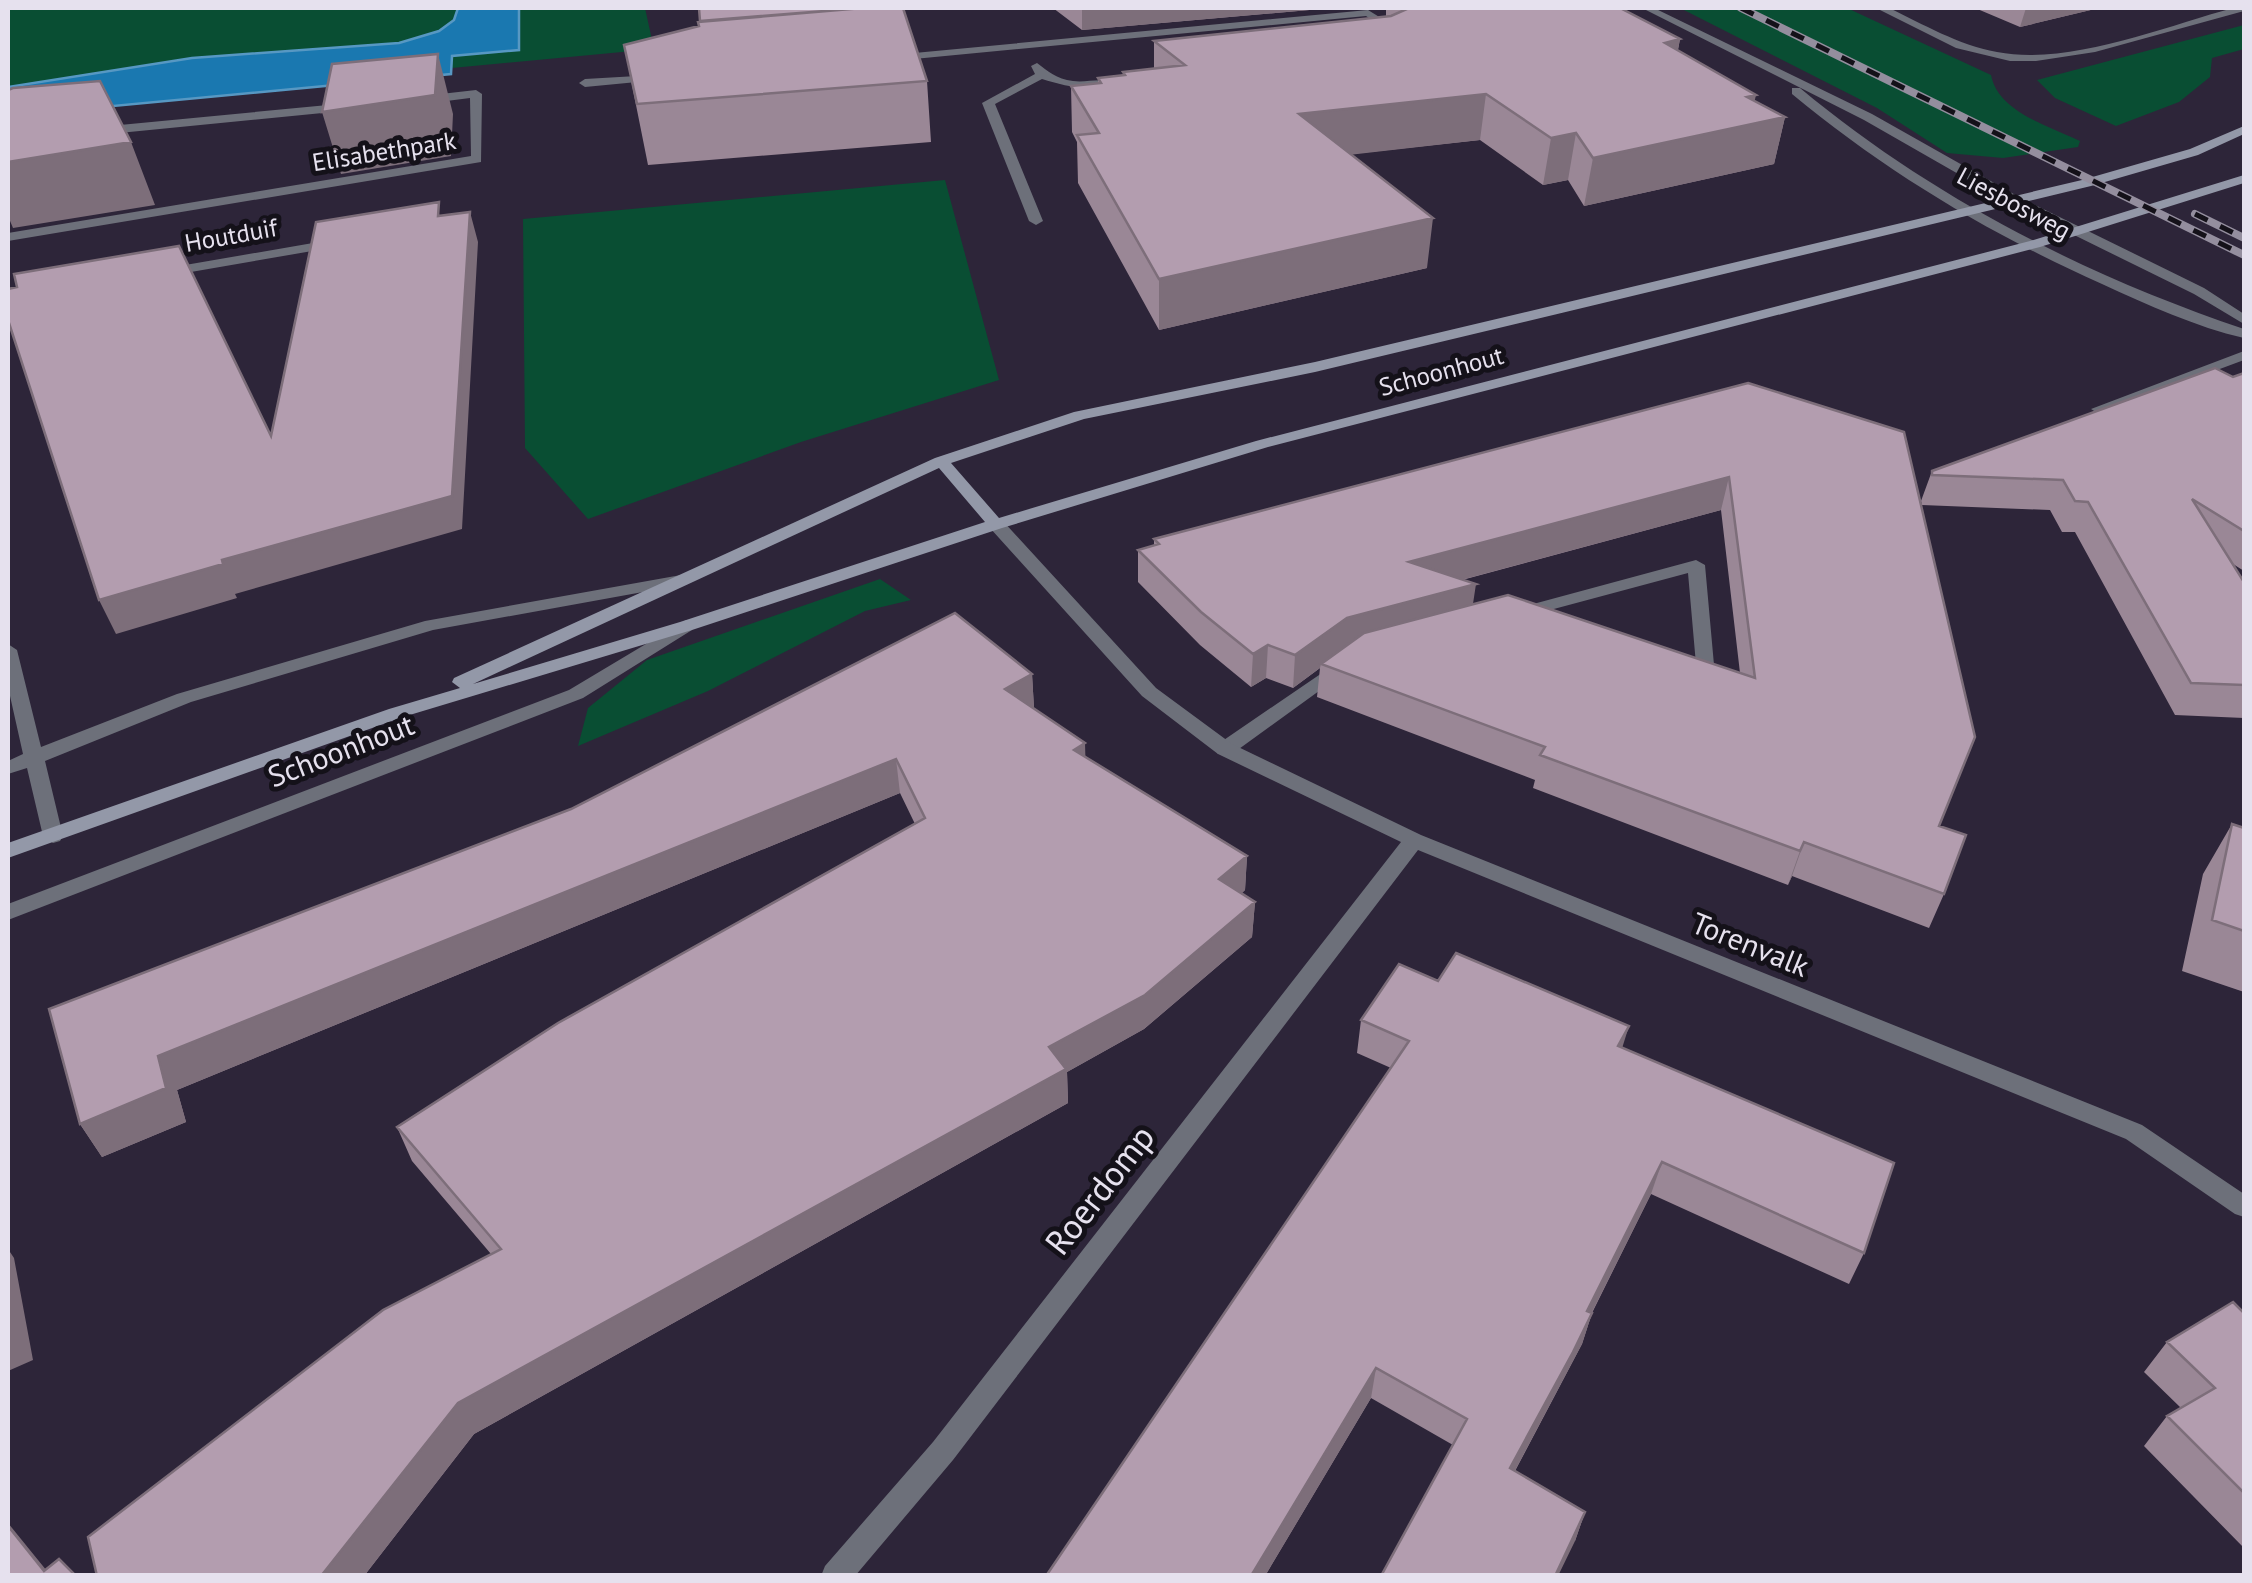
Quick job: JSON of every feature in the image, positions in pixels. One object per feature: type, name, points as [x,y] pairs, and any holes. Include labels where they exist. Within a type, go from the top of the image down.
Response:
[{"type":"main road","name":"Schoonhout","points":[[396,712],[942,461],[1080,416],[1315,368],[2014,200],[2158,162],[2244,130]]},
{"type":"main road","name":"Schoonhout","points":[[8,851],[396,712],[686,626],[996,524],[1262,444],[2036,244],[2244,178]]},
{"type":"main road","points":[[942,461],[996,524]]},
{"type":"street","name":"Liesbosweg","points":[[1647,8],[1868,117],[2014,200],[2199,291],[2244,320]]},
{"type":"street","points":[[1881,8],[1975,50],[2010,58],[2056,56],[2243,8]]},
{"type":"street","points":[[1363,10],[1406,42]]},
{"type":"street","points":[[870,60],[1385,10]]},
{"type":"street","points":[[1026,47],[1042,76]]},
{"type":"street","points":[[585,84],[675,76]]},
{"type":"street","points":[[1036,220],[988,103],[1042,76],[1073,84],[1132,81]]},
{"type":"street","name":"Liesbosweg","points":[[1782,77],[1829,121],[1969,210],[2116,285],[2244,334]]},
{"type":"street","name":"Elisabethpark","points":[[8,236],[477,159],[476,94],[398,102]]},
{"type":"street","name":"Elisabethpark","points":[[86,132],[359,106]]},
{"type":"street","name":"Houtduif","points":[[140,276],[348,240]]},
{"type":"street","points":[[2099,409],[2244,356]]},
{"type":"street","name":"Torenvalk","points":[[996,524],[1148,692],[1225,750],[1414,840],[2134,1132],[2244,1207]]},
{"type":"street","points":[[1505,617],[1696,565],[1706,676]]},
{"type":"street","name":"Schoonhout","points":[[8,768],[184,698],[431,624],[681,580]]},
{"type":"street","name":"Schoonhout","points":[[8,912],[576,694],[686,626]]},
{"type":"street","points":[[8,650],[53,836]]},
{"type":"street","points":[[1225,750],[1352,658]]},
{"type":"street","name":"Roerdomp","points":[[834,1576],[942,1452],[1414,840]]},
{"type":"green space","points":[[8,8],[645,8],[654,49],[452,68],[451,74],[8,116]]},
{"type":"green space","points":[[1680,8],[1847,8],[1991,75],[1996,88],[2014,108],[2080,141],[2078,147],[2003,158],[1947,153],[1877,108]]},
{"type":"green space","points":[[2244,25],[2244,49],[2212,58],[2210,77],[2179,102],[2116,126],[2055,98],[2037,80]]},
{"type":"green space","points":[[945,180],[999,380],[801,442],[588,519],[525,448],[523,219]]},
{"type":"green space","points":[[880,579],[911,600],[865,611],[708,691],[578,746],[588,708],[647,660]]},
{"type":"water","points":[[458,8],[519,8],[519,50],[452,56],[451,74],[8,116],[8,87],[192,58],[399,43],[439,31],[454,20]]},
{"type":"building","points":[[699,8],[862,8],[700,21]]},
{"type":"building","points":[[903,8],[927,81],[637,104],[624,45],[699,26],[698,22]]},
{"type":"building","points":[[1409,8],[1620,8],[1680,39],[1665,43],[1756,95],[1747,97],[1785,117],[1593,158],[1576,133],[1551,138],[1486,94],[1299,114],[1433,218],[1159,279],[1077,135],[1099,133],[1071,86],[1101,83],[1098,78],[1125,75],[1123,72],[1185,65],[1154,41],[1391,16]]},
{"type":"building","points":[[438,54],[435,95],[322,112],[332,64]]},
{"type":"building","points":[[100,81],[131,142],[8,162],[8,90]]},
{"type":"building","points":[[439,202],[438,216],[470,212],[452,496],[222,560],[223,564],[99,600],[8,320],[8,289],[17,287],[14,274],[179,246],[271,436],[316,222]]},
{"type":"building","points":[[2215,368],[2233,377],[2244,373],[2244,531],[2192,499],[2244,582],[2244,685],[2191,683],[2088,502],[2075,501],[2063,480],[1932,475],[1932,471]]},
{"type":"building","points":[[1748,383],[1904,432],[1975,737],[1939,826],[1966,835],[1944,894],[1804,842],[1800,851],[1540,755],[1545,747],[1321,664],[1364,633],[1508,595],[1755,678],[1729,477],[1409,562],[1476,584],[1347,618],[1295,655],[1268,645],[1253,654],[1201,612],[1138,550],[1159,544],[1154,539]]},
{"type":"building","points":[[955,613],[1032,674],[1005,689],[1085,743],[1074,750],[1247,856],[1219,879],[1255,902],[1145,995],[1049,1047],[1066,1069],[458,1403],[321,1576],[97,1576],[88,1537],[383,1310],[501,1249],[397,1127],[558,1023],[925,818],[896,759],[158,1056],[166,1088],[80,1124],[49,1009],[571,809]]},
{"type":"building","points":[[2232,824],[2244,828],[2244,931],[2212,920]]},
{"type":"building","points":[[1456,953],[1629,1026],[1618,1046],[1894,1163],[1864,1253],[1662,1162],[1587,1311],[1592,1313],[1573,1352],[1510,1468],[1585,1512],[1555,1576],[1381,1576],[1467,1419],[1376,1368],[1251,1576],[1046,1576],[1409,1041],[1361,1020],[1399,964],[1438,981]]},
{"type":"building","points":[[2233,1302],[2244,1313],[2244,1493],[2167,1416],[2215,1388],[2167,1342]]},
{"type":"building","points":[[8,1526],[44,1571],[59,1559],[76,1576],[8,1576]]},
{"type":"railway","points":[[1741,8],[2244,255]]},
{"type":"railway","points":[[2195,214],[2244,238]]}]
